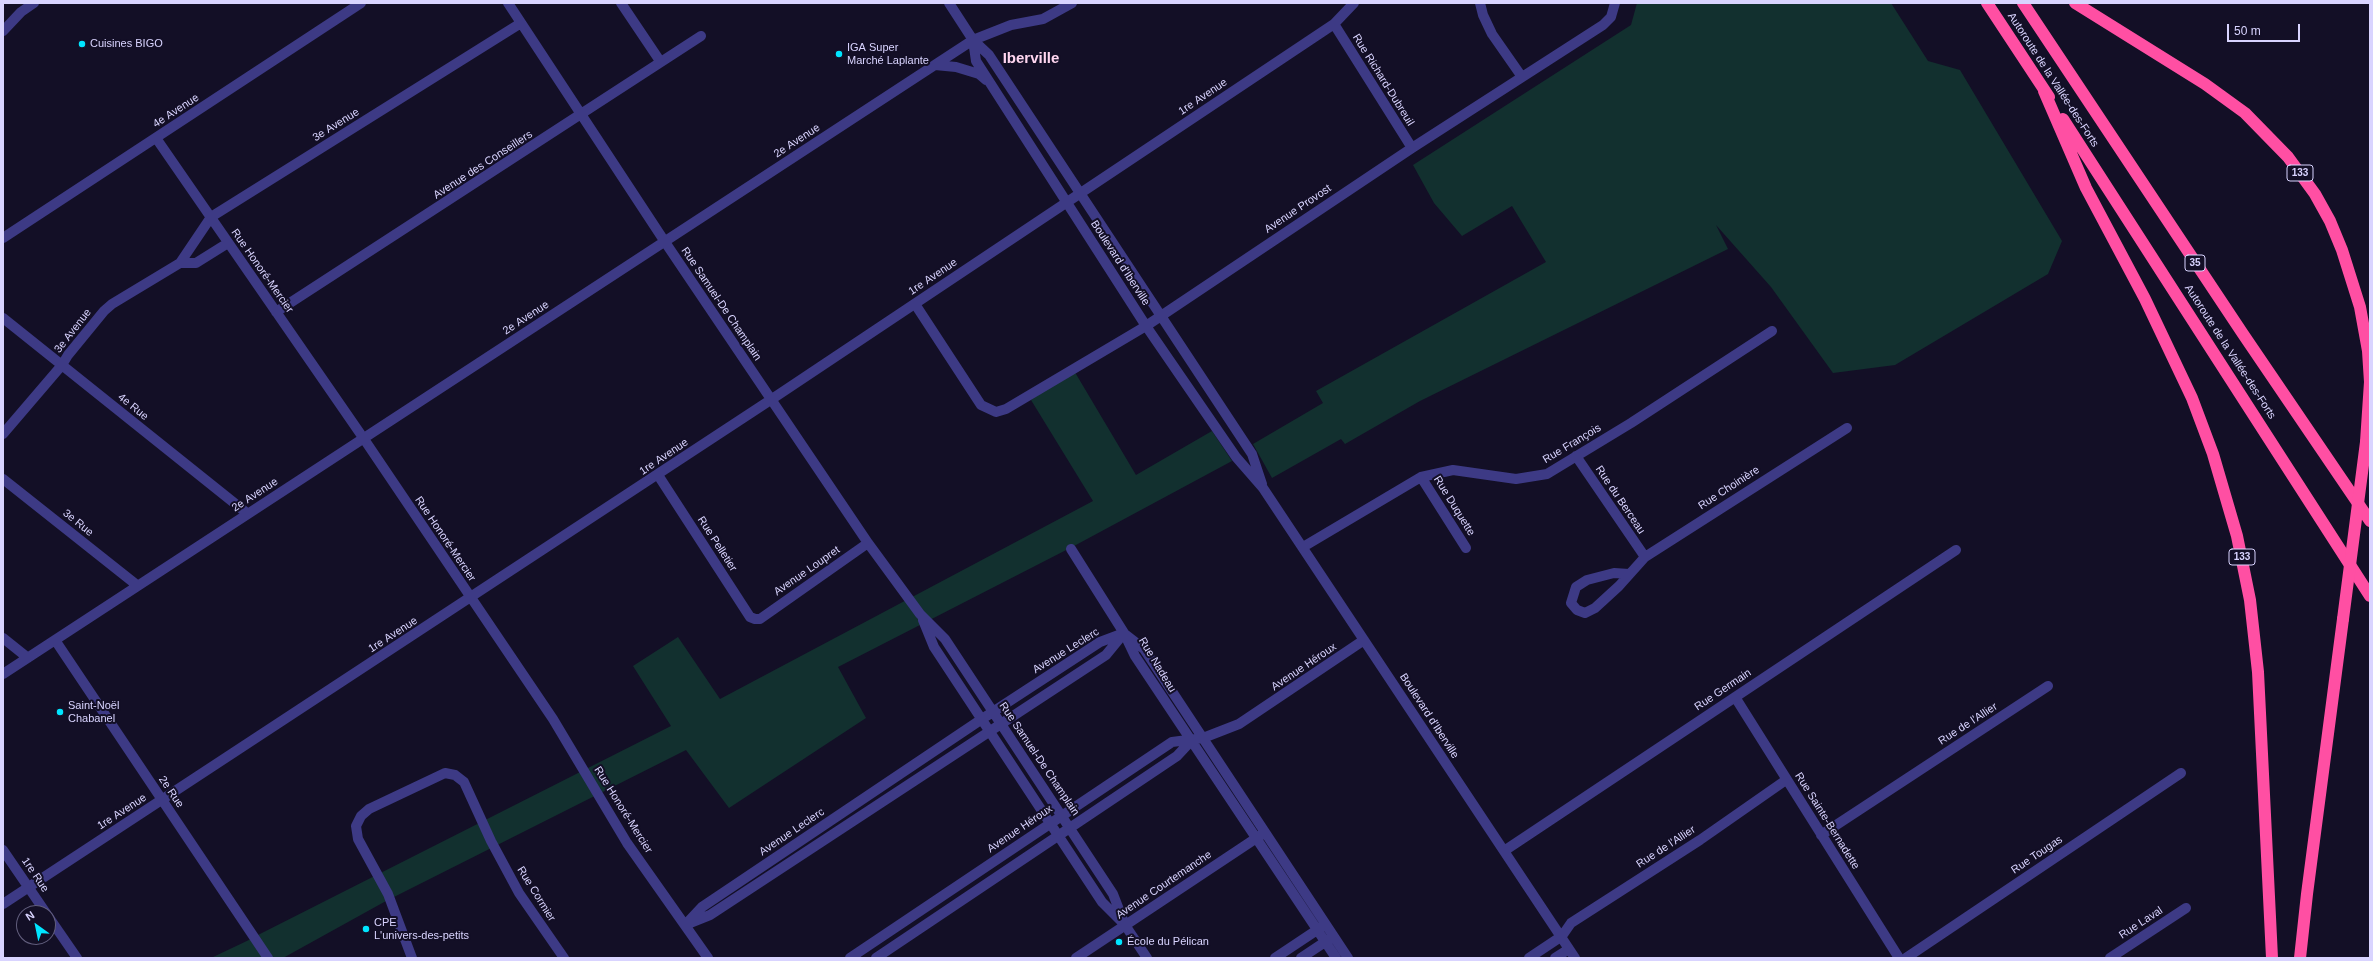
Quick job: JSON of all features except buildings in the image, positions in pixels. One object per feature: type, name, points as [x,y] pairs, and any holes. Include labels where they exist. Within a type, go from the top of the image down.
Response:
[{"type":"highway","name":"Autoroute de la Vallée-des-Forts","points":[[1987,3],[2200,329],[2370,596]]},
{"type":"highway","name":"Autoroute de la Vallée-des-Forts","points":[[2023,3],[2243,334],[2370,521]]},
{"type":"highway","name":"133","points":[[2075,3],[2205,84],[2239,109],[2277,145],[2315,194],[2337,236],[2360,307],[2366,337],[2370,382],[2366,442],[2300,958]]},
{"type":"highway","name":"133","points":[[2044,91],[2086,188],[2145,299],[2192,398],[2213,454],[2236,530],[2250,600],[2258,672],[2272,958]]},
{"type":"street","points":[[3,31],[20,12],[34,3]]},
{"type":"street","name":"4e Avenue","points":[[3,238],[361,3]]},
{"type":"street","name":"Rue Samuel-De Champlain","points":[[508,3],[665,242],[868,543],[920,614],[945,639],[994,712],[1113,894],[1125,925]]},
{"type":"street","points":[[621,3],[660,61]]},
{"type":"street","name":"Boulevard d'Iberville","points":[[948,3],[973,40],[989,55],[1081,192],[1252,454],[1263,488]]},
{"type":"street","name":"2e Avenue","points":[[3,674],[973,40],[1011,25],[1043,18],[1072,3]]},
{"type":"street","name":"1re Avenue","points":[[3,904],[658,475],[915,304],[1334,24],[1354,3]]},
{"type":"street","points":[[1480,3],[1483,15],[1492,34],[1522,77]]},
{"type":"street","name":"Avenue Provost","points":[[915,304],[981,405],[996,412],[1006,410],[1146,326],[1412,148],[1610,19],[1615,3]]},
{"type":"street","name":"3e Avenue","points":[[3,434],[62,365],[84,335],[112,304],[180,263],[211,218],[521,23]]},
{"type":"street","name":"Rue Richard-Dubreuil","points":[[1334,24],[1412,148]]},
{"type":"street","name":"Avenue des Conseillers","points":[[276,312],[581,115],[660,61],[701,36]]},
{"type":"street","name":"Boulevard d'Iberville","points":[[973,40],[976,61],[1146,326],[1236,457],[1263,488],[1562,936],[1575,958]]},
{"type":"street","points":[[935,65],[956,67],[979,74],[992,86]]},
{"type":"street","name":"Rue Honoré-Mercier","points":[[156,138],[364,439],[553,719],[627,843],[708,958]]},
{"type":"street","name":"3e Avenue","points":[[180,263],[196,263],[228,243]]},
{"type":"street","name":"4e Rue","points":[[3,318],[248,514]]},
{"type":"street","name":"Rue François","points":[[1303,547],[1421,477],[1453,470],[1516,479],[1547,474],[1631,423],[1772,331]]},
{"type":"street","name":"Rue Choinière","points":[[1629,574],[1614,573],[1587,580],[1576,587],[1572,594],[1571,603],[1577,610],[1585,613],[1595,608],[1629,574],[1645,557],[1847,428]]},
{"type":"street","name":"Rue du Berceau","points":[[1576,456],[1645,557]]},
{"type":"street","name":"Rue Pelletier","points":[[658,475],[750,617],[760,619]]},
{"type":"street","name":"Rue Duquette","points":[[1421,477],[1466,548]]},
{"type":"street","name":"3e Rue","points":[[3,479],[138,586]]},
{"type":"street","name":"Avenue Loupret","points":[[760,619],[868,543]]},
{"type":"street","points":[[1070,549],[1124,633]]},
{"type":"street","name":"Rue Germain","points":[[1504,851],[1956,550]]},
{"type":"street","name":"Rue Samuel-De Champlain","points":[[920,614],[934,647],[1050,823],[1059,834],[1102,902],[1125,925],[1147,958]]},
{"type":"street","name":"Avenue Leclerc","points":[[686,926],[702,907],[982,719],[1100,642],[1124,633]]},
{"type":"street","name":"Avenue Leclerc","points":[[686,926],[710,915],[1106,655],[1124,633]]},
{"type":"street","name":"Rue Nadeau","points":[[1124,633],[1144,649],[1265,832],[1322,927],[1330,939],[1348,958]]},
{"type":"street","name":"Rue Nadeau","points":[[1124,633],[1135,656],[1256,838],[1322,927]]},
{"type":"street","points":[[3,638],[28,658]]},
{"type":"street","name":"2e Rue","points":[[55,640],[268,958]]},
{"type":"street","name":"Avenue Héroux","points":[[850,958],[1172,742],[1191,741],[1203,738],[1239,724],[1364,640]]},
{"type":"street","name":"Rue de l'Allier","points":[[1821,835],[2048,686]]},
{"type":"street","name":"Rue Sainte-Bernadette","points":[[1734,697],[1899,958]]},
{"type":"street","points":[[876,958],[1177,756],[1191,741]]},
{"type":"street","points":[[907,770],[914,782]]},
{"type":"street","name":"Rue Cormier","points":[[412,958],[388,894],[358,839],[356,826],[361,816],[369,809],[445,773],[455,774],[464,782],[491,841],[519,893],[564,958]]},
{"type":"street","name":"Rue Tougas","points":[[1906,958],[2181,773]]},
{"type":"street","name":"Rue de l'Allier","points":[[1529,958],[1562,936],[1571,923],[1700,840],[1786,780]]},
{"type":"street","name":"Avenue Courtemanche","points":[[1076,958],[1265,832]]},
{"type":"street","name":"1re Rue","points":[[3,850],[40,905]]},
{"type":"street","points":[[751,874],[758,884]]},
{"type":"street","name":"Rue Laval","points":[[2110,958],[2186,908]]},
{"type":"street","points":[[906,920],[915,932]]},
{"type":"street","points":[[1275,958],[1322,927]]},
{"type":"street","points":[[56,928],[77,958]]},
{"type":"street","points":[[1301,958],[1330,939]]},
{"type":"street","name":"Rue Nadeau","points":[[1330,939],[1336,958]]},
{"type":"street","points":[[1555,958],[1569,949]]},
{"type":"green space","points":[[1637,3],[1891,3],[1928,61],[1960,70],[2062,241],[2048,274],[1895,365],[1833,373],[1771,287],[1716,225],[1728,249],[1420,401],[1345,444],[1341,439],[1272,478],[1253,444],[1323,403],[1316,391],[1546,262],[1512,206],[1462,236],[1434,203],[1413,165],[1631,25]]},
{"type":"green space","points":[[1073,369],[1136,475],[1212,431],[1232,461],[1074,546],[838,667],[866,718],[729,808],[686,750],[386,901],[283,958],[270,958],[256,936],[671,726],[633,666],[678,637],[720,699],[1093,501],[1031,400]]},
{"type":"green space","points":[[251,939],[265,958],[211,958]]},
{"type":"place","name":"Cuisines BIGO","points":[[82,44]]},
{"type":"place","name":"IGA Super Marché Laplante","points":[[839,54]]},
{"type":"place","name":"Saint-Noël Chabanel","points":[[60,712]]},
{"type":"place","name":"CPE L'univers-des-petits","points":[[366,929]]},
{"type":"place","name":"École du Pélican","points":[[1119,942]]},
{"type":"district","name":"Iberville","points":[[1031,59]]}]
